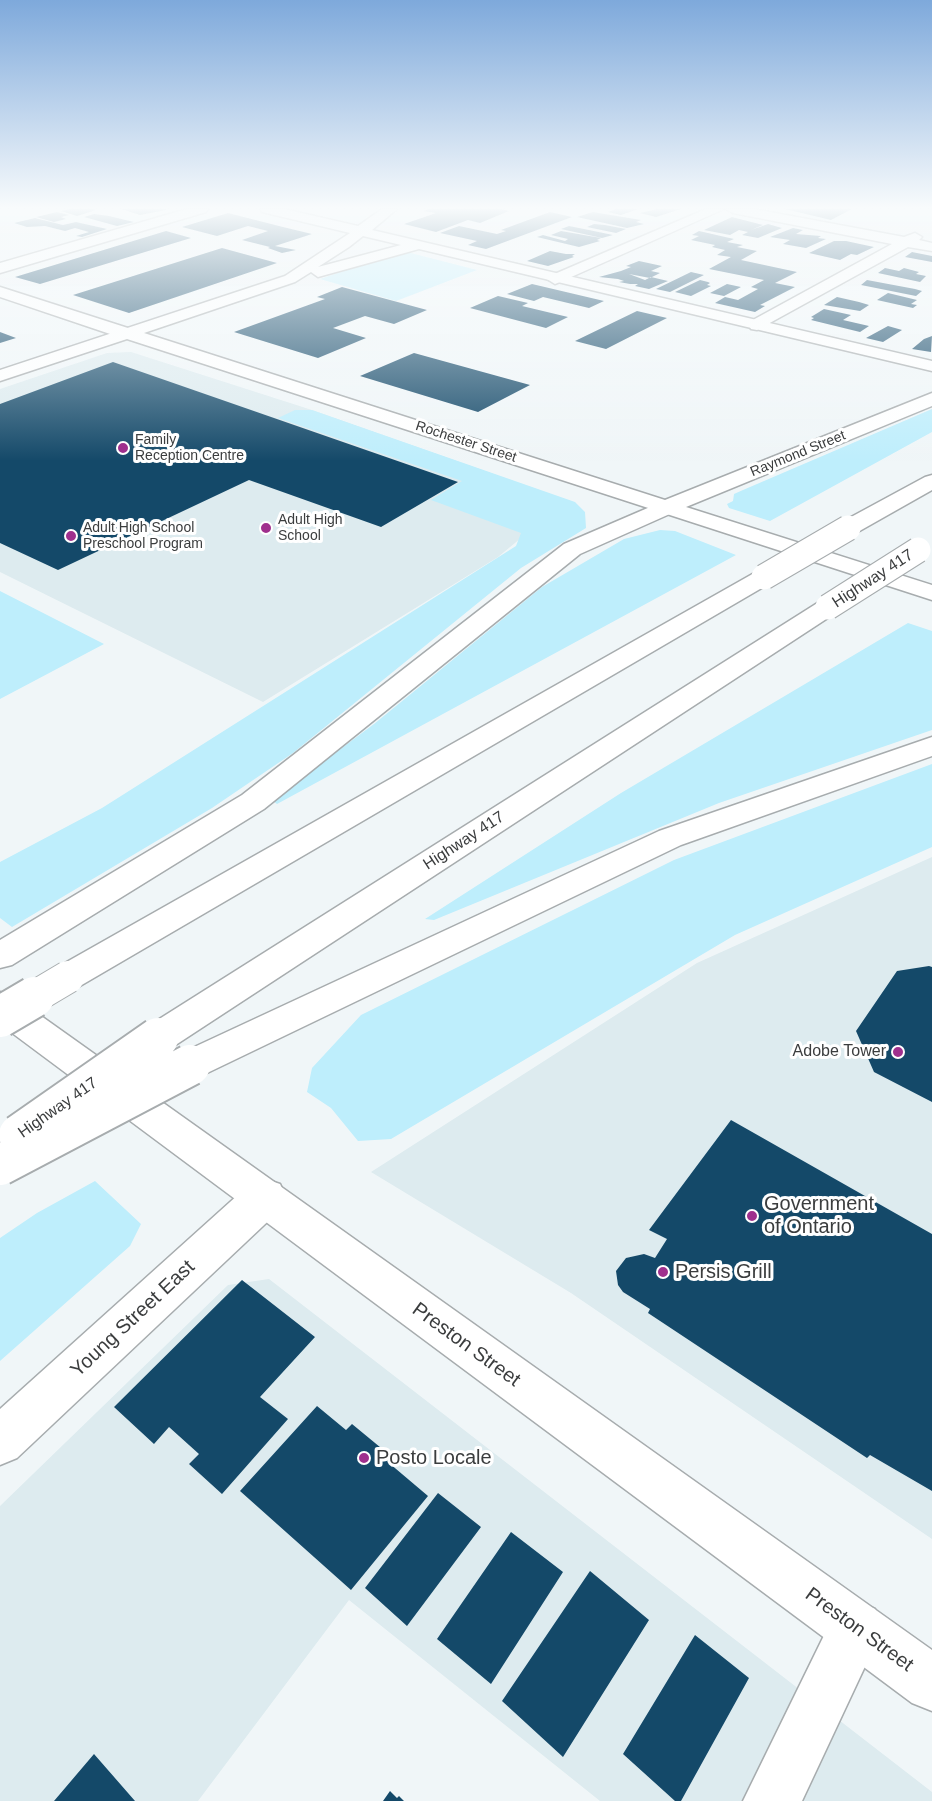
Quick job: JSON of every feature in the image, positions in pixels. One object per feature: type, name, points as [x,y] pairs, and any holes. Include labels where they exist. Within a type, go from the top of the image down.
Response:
[{"type":"main road","name":"Rochester Street","points":[[3,293],[932,593]]},
{"type":"main road","points":[[0,376],[247,293]]},
{"type":"main road","points":[[617,293],[932,366]]},
{"type":"main road","points":[[757,325],[815,293]]},
{"type":"main road","name":"Raymond Street","points":[[11,950],[253,802],[572,549],[664,508],[932,399]]},
{"type":"main road","points":[[0,1017],[932,481]]},
{"type":"main road","name":"Highway 417","points":[[0,1148],[158,1038],[925,545]]},
{"type":"main road","points":[[0,1165],[190,1065],[670,838],[932,746]]},
{"type":"main road","name":"Preston Street","points":[[0,1005],[932,1683]]},
{"type":"main road","name":"Young Street East","points":[[0,1441],[266,1197]]},
{"type":"main road","points":[[772,1801],[856,1628]]},
{"type":"shaded area","points":[[369,293],[417,293],[396,301]]},
{"type":"shaded area","name":"Adult High School","points":[[131,352],[312,410],[567,500],[498,557],[263,702],[0,572],[0,389],[107,353]]},
{"type":"shaded area","points":[[932,409],[932,432],[770,521],[729,508],[727,504],[733,501],[734,494]]},
{"type":"shaded area","points":[[295,410],[312,410],[575,502],[585,512],[586,528],[521,568],[293,753],[212,808],[12,927],[0,918],[0,862],[102,808],[516,546],[521,533],[431,500],[462,481],[278,418]]},
{"type":"shaded area","points":[[660,530],[675,531],[736,555],[277,804],[272,800],[374,724],[542,587],[624,539]]},
{"type":"shaded area","points":[[0,591],[104,644],[0,699]]},
{"type":"shaded area","points":[[908,623],[932,631],[932,730],[719,803],[434,920],[425,919],[621,793]]},
{"type":"shaded area","points":[[932,764],[932,847],[735,935],[391,1139],[358,1141],[331,1108],[307,1092],[312,1068],[361,1015],[674,860]]},
{"type":"shaded area","points":[[932,857],[932,1539],[571,1293],[371,1172],[697,963]]},
{"type":"shaded area","points":[[95,1181],[141,1224],[130,1246],[0,1361],[0,1238],[37,1213]]},
{"type":"shaded area","points":[[269,1279],[932,1792],[932,1801],[600,1801],[349,1600],[198,1801],[0,1801],[0,1506],[228,1285]]},
{"type":"building","points":[[79,293],[188,293],[129,313],[73,295]]},
{"type":"building","points":[[327,293],[364,293],[427,310],[394,324],[365,316],[333,328],[366,338],[318,358],[234,332],[325,299],[317,297]]},
{"type":"building","points":[[570,293],[604,301],[589,308],[543,297],[534,301],[507,294]]},
{"type":"building","points":[[679,293],[697,293],[691,296]]},
{"type":"building","points":[[710,293],[730,293],[724,296]]},
{"type":"building","points":[[751,293],[783,293],[760,305],[765,306],[755,312],[715,303],[725,297],[738,300]]},
{"type":"building","points":[[888,293],[917,300],[911,304],[917,305],[913,308],[877,300]]},
{"type":"building","points":[[901,293],[920,293],[916,296]]},
{"type":"building","points":[[498,296],[528,303],[522,306],[568,317],[546,328],[470,308]]},
{"type":"building","points":[[837,297],[869,305],[860,311],[824,305]]},
{"type":"building","points":[[824,309],[851,315],[843,320],[869,326],[860,332],[811,320],[814,318],[811,317]]},
{"type":"building","points":[[637,311],[667,318],[606,349],[575,341]]},
{"type":"building","points":[[888,326],[902,330],[883,342],[866,338]]},
{"type":"building","points":[[0,332],[16,338],[0,343]]},
{"type":"building","points":[[932,336],[931,352],[912,349],[924,339]]},
{"type":"building","points":[[414,353],[530,385],[478,412],[360,376]]},
{"type":"building","points":[[113,362],[458,482],[381,527],[249,480],[58,570],[0,543],[0,404]]},
{"type":"building","name":"Adobe Tower","points":[[932,967],[932,1102],[874,1072],[856,1031],[897,971]]},
{"type":"building","points":[[731,1120],[932,1234],[932,1491],[870,1455],[867,1458],[648,1313],[650,1309],[623,1292],[618,1285],[616,1271],[626,1258],[644,1254],[655,1258],[667,1239],[649,1230]]},
{"type":"building","points":[[242,1280],[315,1337],[260,1397],[288,1419],[222,1494],[189,1464],[199,1454],[169,1427],[154,1444],[114,1407]]},
{"type":"building","points":[[317,1406],[346,1430],[352,1424],[392,1457],[389,1463],[428,1496],[351,1590],[240,1491]]},
{"type":"building","points":[[438,1493],[481,1527],[407,1626],[365,1588]]},
{"type":"building","points":[[511,1532],[563,1572],[491,1684],[437,1639]]},
{"type":"building","points":[[590,1571],[649,1620],[563,1757],[502,1701]]},
{"type":"building","points":[[695,1635],[749,1678],[681,1801],[675,1801],[623,1754]]},
{"type":"building","points":[[94,1754],[135,1801],[54,1801]]},
{"type":"building","points":[[390,1791],[397,1798],[399,1796],[404,1801],[383,1801]]},
{"type":"place","name":"Family Reception Centre","points":[[123,448]]},
{"type":"place","name":"Adult High School","points":[[266,528]]},
{"type":"place","name":"Adult High School Preschool Program","points":[[71,536]]},
{"type":"place","name":"Adobe Tower","points":[[898,1052]]},
{"type":"place","name":"Government of Ontario","points":[[752,1216]]},
{"type":"place","name":"Persis Grill","points":[[663,1272]]},
{"type":"place","name":"Posto Locale","points":[[364,1458]]}]
